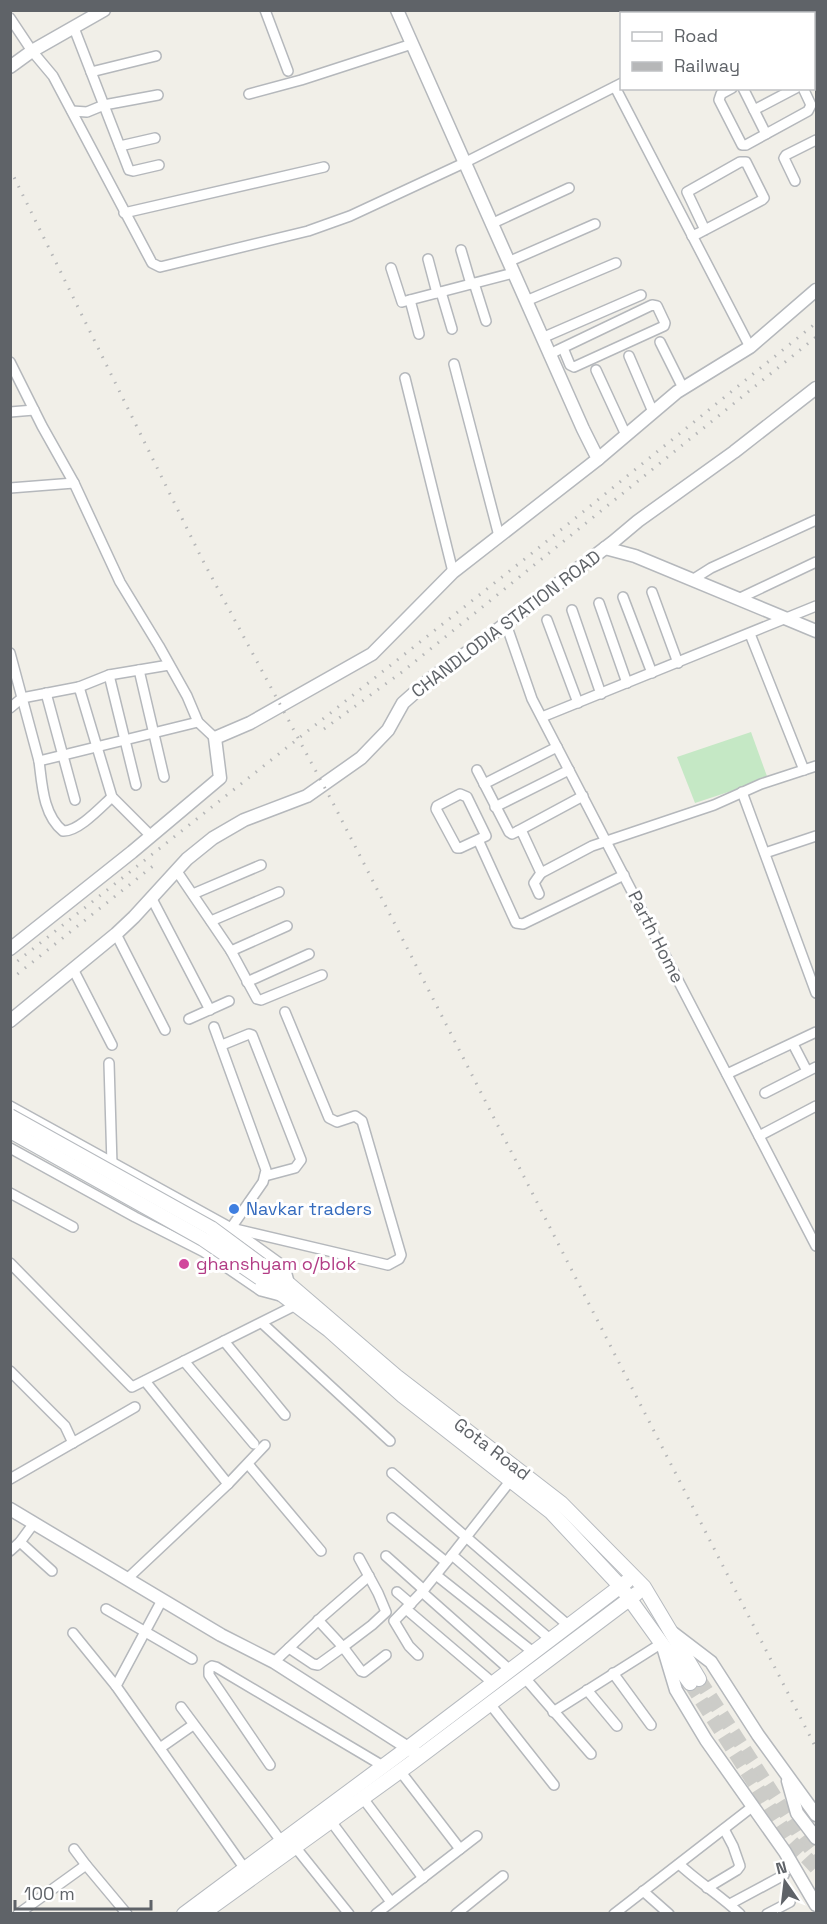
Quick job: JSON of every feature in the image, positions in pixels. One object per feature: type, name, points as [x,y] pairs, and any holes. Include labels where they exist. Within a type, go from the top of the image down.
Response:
[{"type":"main road","points":[[10,1116],[211,1228],[290,1296]]},
{"type":"main road","points":[[10,1131],[261,1272]]},
{"type":"main road","name":"Gota Road","points":[[290,1296],[561,1503],[644,1587],[673,1633],[694,1681],[662,1643],[621,1587],[551,1512],[403,1396],[290,1296]]},
{"type":"main road","points":[[184,1914],[287,1841],[330,1820],[400,1771],[414,1752],[493,1683],[634,1575]]},
{"type":"main road","points":[[202,1914],[287,1841],[382,1766],[414,1752],[490,1704],[644,1587]]},
{"type":"street","points":[[10,67],[32,51],[104,10]]},
{"type":"street","points":[[265,10],[288,70]]},
{"type":"street","points":[[397,10],[549,355],[598,459]]},
{"type":"street","points":[[10,18],[32,51],[53,76],[152,263],[160,267],[266,242],[339,220],[464,163],[618,85]]},
{"type":"street","points":[[74,28],[129,170],[159,165]]},
{"type":"street","points":[[249,94],[301,80],[412,44]]},
{"type":"street","points":[[91,72],[156,56]]},
{"type":"street","points":[[620,90],[692,236],[750,347]]},
{"type":"street","points":[[728,90],[721,94],[718,100],[742,145],[746,145],[811,109],[804,90]]},
{"type":"street","points":[[744,90],[766,134]]},
{"type":"street","points":[[754,110],[792,90]]},
{"type":"street","points":[[72,111],[87,112],[104,105],[158,95]]},
{"type":"street","points":[[120,146],[155,138]]},
{"type":"street","points":[[795,181],[784,158],[816,140]]},
{"type":"street","points":[[692,236],[705,230],[764,198],[746,162],[740,162],[687,192],[705,230]]},
{"type":"street","points":[[124,213],[324,167]]},
{"type":"street","points":[[491,224],[569,188]]},
{"type":"street","points":[[391,268],[402,302],[472,284],[511,268],[595,224]]},
{"type":"street","points":[[460,250],[486,321]]},
{"type":"street","points":[[428,259],[452,328]]},
{"type":"street","points":[[526,301],[616,263]]},
{"type":"street","points":[[215,738],[250,723],[372,654],[453,572],[598,459],[683,388],[750,347],[816,290]]},
{"type":"street","points":[[542,338],[641,296]]},
{"type":"street","points":[[410,300],[419,334]]},
{"type":"street","points":[[549,355],[563,348],[652,305],[657,306],[665,323],[664,326],[574,368],[570,365],[563,348]]},
{"type":"street","points":[[660,342],[683,388]]},
{"type":"street","points":[[629,356],[653,412]]},
{"type":"street","points":[[10,362],[74,483],[120,582],[169,665],[198,722],[215,738],[220,778],[10,949]]},
{"type":"street","points":[[454,364],[499,536]]},
{"type":"street","points":[[596,370],[626,435]]},
{"type":"street","points":[[405,378],[453,572]]},
{"type":"street","name":"CHANDLODIA STATION ROAD","points":[[10,1021],[116,934],[177,870],[213,838],[243,820],[307,796],[361,758],[388,730],[403,703],[429,680],[816,388]]},
{"type":"street","points":[[10,412],[34,410]]},
{"type":"street","points":[[10,488],[74,483]]},
{"type":"street","points":[[692,580],[711,568],[816,520]]},
{"type":"street","points":[[605,548],[634,556],[816,632]]},
{"type":"street","points":[[738,599],[816,562]]},
{"type":"street","points":[[652,592],[678,663]]},
{"type":"street","points":[[623,597],[652,673]]},
{"type":"street","points":[[599,603],[627,683]]},
{"type":"street","points":[[542,717],[816,606]]},
{"type":"street","points":[[572,610],[601,694]]},
{"type":"street","points":[[547,620],[578,703]]},
{"type":"street","name":"Parth Home","points":[[506,624],[532,699],[816,1246]]},
{"type":"street","points":[[750,634],[804,770]]},
{"type":"street","points":[[10,653],[39,761],[44,798],[52,818],[63,831],[76,828],[112,797]]},
{"type":"street","points":[[10,708],[22,698],[79,687],[109,675],[169,665]]},
{"type":"street","points":[[139,670],[164,777]]},
{"type":"street","points":[[109,675],[123,740],[136,784]]},
{"type":"street","points":[[79,687],[112,797],[151,836]]},
{"type":"street","points":[[46,693],[75,800]]},
{"type":"street","points":[[39,761],[198,722]]},
{"type":"street","points":[[484,784],[557,747]]},
{"type":"street","points":[[539,894],[534,882],[541,873],[606,840],[714,805],[742,792],[816,766]]},
{"type":"street","points":[[477,770],[495,807],[512,834],[583,796]]},
{"type":"street","points":[[495,807],[569,770]]},
{"type":"street","points":[[742,792],[816,993]]},
{"type":"street","points":[[460,794],[467,797],[484,831],[486,836],[484,839],[457,848],[436,806],[460,794]]},
{"type":"street","points":[[484,831],[503,821]]},
{"type":"street","points":[[518,831],[522,832],[541,873]]},
{"type":"street","points":[[765,853],[816,836]]},
{"type":"street","points":[[480,844],[516,923],[524,924],[624,875]]},
{"type":"street","points":[[193,894],[261,865]]},
{"type":"street","points":[[177,870],[231,951],[254,997],[261,1000],[322,975]]},
{"type":"street","points":[[211,921],[279,892]]},
{"type":"street","points":[[152,897],[210,1010]]},
{"type":"street","points":[[231,951],[287,926]]},
{"type":"street","points":[[116,934],[165,1030]]},
{"type":"street","points":[[247,982],[309,954]]},
{"type":"street","points":[[73,969],[112,1045]]},
{"type":"street","points":[[189,1019],[229,1001]]},
{"type":"street","points":[[231,1228],[388,1265],[394,1263],[401,1255],[362,1121],[355,1116],[337,1122],[329,1118],[285,1012]]},
{"type":"street","points":[[214,1027],[266,1170],[266,1176],[231,1228]]},
{"type":"street","points":[[727,1074],[816,1032]]},
{"type":"street","points":[[222,1045],[249,1034],[252,1035],[300,1160],[295,1168],[266,1176]]},
{"type":"street","points":[[765,1093],[812,1069],[792,1044]]},
{"type":"street","points":[[94,1195],[113,1163],[109,1063]]},
{"type":"street","points":[[10,1106],[231,1228],[285,1268],[290,1296]]},
{"type":"street","points":[[759,1136],[816,1106]]},
{"type":"street","points":[[12,1151],[204,1252],[261,1291],[290,1296]]},
{"type":"street","points":[[10,1193],[73,1227]]},
{"type":"street","points":[[10,1263],[132,1388],[262,1323],[290,1296]]},
{"type":"street","points":[[262,1323],[390,1441]]},
{"type":"street","points":[[224,1341],[285,1415]]},
{"type":"street","points":[[184,1362],[254,1444]]},
{"type":"street","points":[[10,1371],[65,1426],[73,1443]]},
{"type":"street","points":[[145,1381],[228,1484]]},
{"type":"street","points":[[10,1479],[135,1407]]},
{"type":"street","points":[[127,1579],[266,1445]]},
{"type":"street","points":[[248,1464],[321,1551]]},
{"type":"street","points":[[392,1473],[569,1626]]},
{"type":"street","points":[[418,1655],[409,1646],[394,1621],[423,1591],[511,1480]]},
{"type":"street","points":[[10,1509],[220,1635],[274,1662],[414,1752]]},
{"type":"street","points":[[392,1518],[449,1559],[551,1640]]},
{"type":"street","points":[[10,1551],[34,1523]]},
{"type":"street","points":[[20,1542],[52,1571]]},
{"type":"street","points":[[386,1556],[510,1670]]},
{"type":"street","points":[[289,1648],[318,1665],[386,1612],[359,1558]]},
{"type":"street","points":[[436,1575],[533,1652]]},
{"type":"street","points":[[274,1662],[369,1576]]},
{"type":"street","points":[[397,1592],[409,1606],[493,1683]]},
{"type":"street","points":[[117,1686],[162,1600]]},
{"type":"street","points":[[106,1609],[192,1659]]},
{"type":"street","points":[[318,1620],[361,1671],[364,1672],[386,1655]]},
{"type":"street","points":[[73,1633],[117,1686],[245,1869]]},
{"type":"street","points":[[673,1633],[711,1662],[758,1735],[816,1815]]},
{"type":"street","points":[[553,1712],[662,1643],[676,1690],[706,1740],[785,1852],[816,1905]]},
{"type":"street","points":[[270,1765],[209,1675],[209,1668],[212,1666],[382,1766]]},
{"type":"street","points":[[613,1673],[651,1725]]},
{"type":"street","points":[[525,1678],[591,1754]]},
{"type":"street","points":[[587,1690],[617,1726]]},
{"type":"street","points":[[490,1704],[554,1785]]},
{"type":"street","points":[[181,1707],[287,1841],[349,1914]]},
{"type":"street","points":[[160,1748],[193,1725]]},
{"type":"street","points":[[400,1771],[460,1850]]},
{"type":"street","points":[[786,1774],[797,1813],[816,1838]]},
{"type":"street","points":[[362,1797],[423,1878]]},
{"type":"street","points":[[614,1914],[752,1807]]},
{"type":"street","points":[[330,1820],[391,1902]]},
{"type":"street","points":[[707,1888],[740,1866],[724,1829]]},
{"type":"street","points":[[376,1914],[477,1836]]},
{"type":"street","points":[[74,1849],[127,1914]]},
{"type":"street","points":[[18,1914],[86,1864]]},
{"type":"street","points":[[679,1864],[740,1914]]},
{"type":"street","points":[[730,1904],[784,1875]]},
{"type":"street","points":[[456,1914],[503,1876]]},
{"type":"street","points":[[643,1891],[669,1914]]},
{"type":"street","points":[[767,1914],[790,1902]]},
{"type":"green space","points":[[751,732],[768,779],[695,803],[677,757]]},
{"type":"tunnel","points":[[699,1679],[799,1834],[816,1856]]},
{"type":"tunnel","points":[[690,1683],[792,1842],[816,1868]]},
{"type":"railway","points":[[10,169],[202,559],[334,805],[816,1748]]},
{"type":"railway","points":[[10,967],[531,554],[816,323]]},
{"type":"railway","points":[[324,729],[402,672],[816,337]]},
{"type":"railway","points":[[10,980],[158,862]]},
{"type":"place","name":"Navkar traders","points":[[234,1209]]},
{"type":"place","name":"ghanshyam o/blok","points":[[184,1264]]}]
